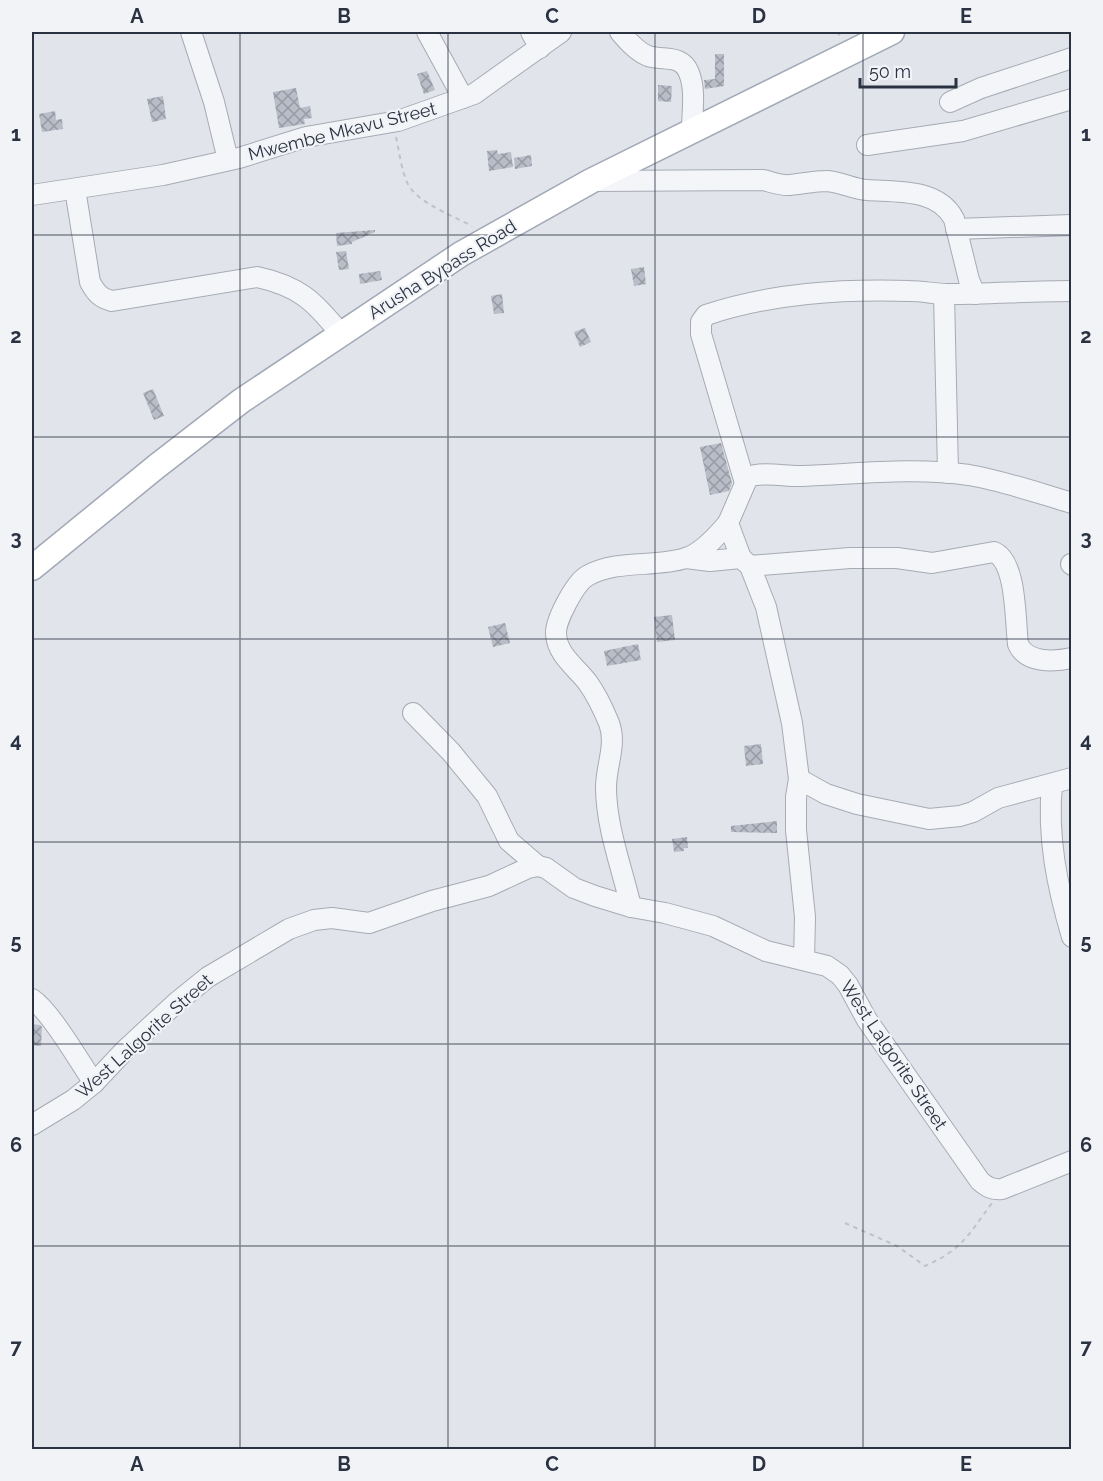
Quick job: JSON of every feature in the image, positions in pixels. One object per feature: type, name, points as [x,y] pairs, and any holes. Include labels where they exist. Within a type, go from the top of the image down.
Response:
[{"type":"main road","name":"Arusha Bypass Road","points":[[32,568],[156,466],[241,401],[340,333],[490,236],[692,129],[892,32]]},
{"type":"street","points":[[190,32],[214,102],[228,160]]},
{"type":"street","points":[[427,32],[463,98]]},
{"type":"street","name":"Mwembe Mkavu Street","points":[[32,195],[163,175],[228,160],[306,137],[392,122],[474,94],[536,40],[561,32]]},
{"type":"street","points":[[620,32],[647,56],[674,59],[686,66],[692,84],[692,129]]},
{"type":"street","points":[[950,102],[981,87],[1071,58]]},
{"type":"street","points":[[867,145],[963,131],[1071,99]]},
{"type":"street","points":[[591,181],[763,180],[789,186],[823,181],[865,190],[905,191],[923,195],[950,212],[975,294]]},
{"type":"street","points":[[75,189],[90,282],[97,294],[104,299],[112,301],[257,277],[277,282],[302,293],[321,309],[340,333]]},
{"type":"street","points":[[956,229],[1071,225]]},
{"type":"street","points":[[745,483],[701,334],[701,322],[706,315],[757,300],[789,295],[872,290],[944,294],[1071,291]]},
{"type":"street","points":[[944,294],[948,473]]},
{"type":"street","points":[[686,558],[718,535],[728,524],[748,477],[757,475],[801,476],[892,471],[948,473],[1005,483],[1071,503]]},
{"type":"street","points":[[728,524],[769,619],[792,723],[799,778],[796,797],[796,830],[805,917],[804,960]]},
{"type":"street","points":[[631,907],[611,826],[606,787],[611,754],[611,730],[589,684],[561,651],[556,638],[556,625],[578,584],[585,577],[622,566],[686,558],[745,562],[897,558],[932,563],[994,552],[999,554],[1003,560],[1012,583],[1017,637],[1021,651],[1037,659],[1071,658]]},
{"type":"street","points":[[413,712],[451,752],[487,796],[509,841],[538,866]]},
{"type":"street","points":[[799,778],[826,794],[857,804],[929,819],[960,816],[973,812],[998,798],[1071,778]]},
{"type":"street","points":[[1052,784],[1051,843],[1071,937]]},
{"type":"street","name":"West Lalgorite Street","points":[[32,1125],[73,1100],[94,1083],[177,1002],[208,977],[289,929],[314,920],[332,918],[369,923],[432,901],[489,886],[528,868],[538,866],[546,868],[574,888],[631,907],[665,913],[713,926],[766,951],[827,966],[840,975],[852,991],[867,1020],[980,1181],[994,1190]]},
{"type":"street","points":[[32,999],[68,1044],[94,1083]]},
{"type":"street","points":[[994,1190],[1016,1185],[1071,1161]]},
{"type":"path","points":[[392,122],[408,185],[415,193],[437,208],[490,236]]},
{"type":"path","points":[[845,1223],[897,1246],[925,1266],[944,1258],[962,1244],[995,1198],[994,1190]]},
{"type":"building","points":[[715,54],[724,54],[724,86],[705,89],[704,80],[715,79]]},
{"type":"building","points":[[427,71],[435,90],[424,94],[417,74]]},
{"type":"building","points":[[658,85],[672,86],[671,102],[658,101]]},
{"type":"building","points":[[296,88],[300,108],[310,106],[312,118],[304,119],[305,124],[279,128],[273,92]]},
{"type":"building","points":[[163,96],[166,119],[152,122],[147,99]]},
{"type":"building","points":[[55,111],[56,120],[62,119],[63,129],[42,132],[39,114]]},
{"type":"building","points":[[497,150],[498,154],[511,152],[513,167],[489,171],[487,151]]},
{"type":"building","points":[[531,155],[532,166],[515,169],[514,158]]},
{"type":"building","points":[[375,230],[352,244],[337,246],[336,233]]},
{"type":"building","points":[[346,251],[349,269],[339,270],[336,252]]},
{"type":"building","points":[[644,267],[646,284],[634,286],[631,269]]},
{"type":"building","points":[[380,271],[382,280],[360,284],[359,274]]},
{"type":"building","points":[[502,294],[504,313],[494,314],[491,296]]},
{"type":"building","points":[[585,328],[591,342],[580,347],[574,332]]},
{"type":"building","points":[[153,389],[164,416],[154,420],[143,393]]},
{"type":"building","points":[[721,443],[732,483],[729,491],[710,495],[700,447]]},
{"type":"building","points":[[672,615],[675,640],[657,642],[654,617]]},
{"type":"building","points":[[505,623],[510,643],[493,647],[488,627]]},
{"type":"building","points":[[638,644],[641,660],[607,666],[604,651]]},
{"type":"building","points":[[761,744],[763,764],[746,766],[744,746]]},
{"type":"building","points":[[777,821],[777,833],[731,832],[731,826]]},
{"type":"building","points":[[687,837],[688,848],[674,852],[672,839]]},
{"type":"building","points":[[32,1024],[42,1027],[41,1046],[32,1045]]}]
